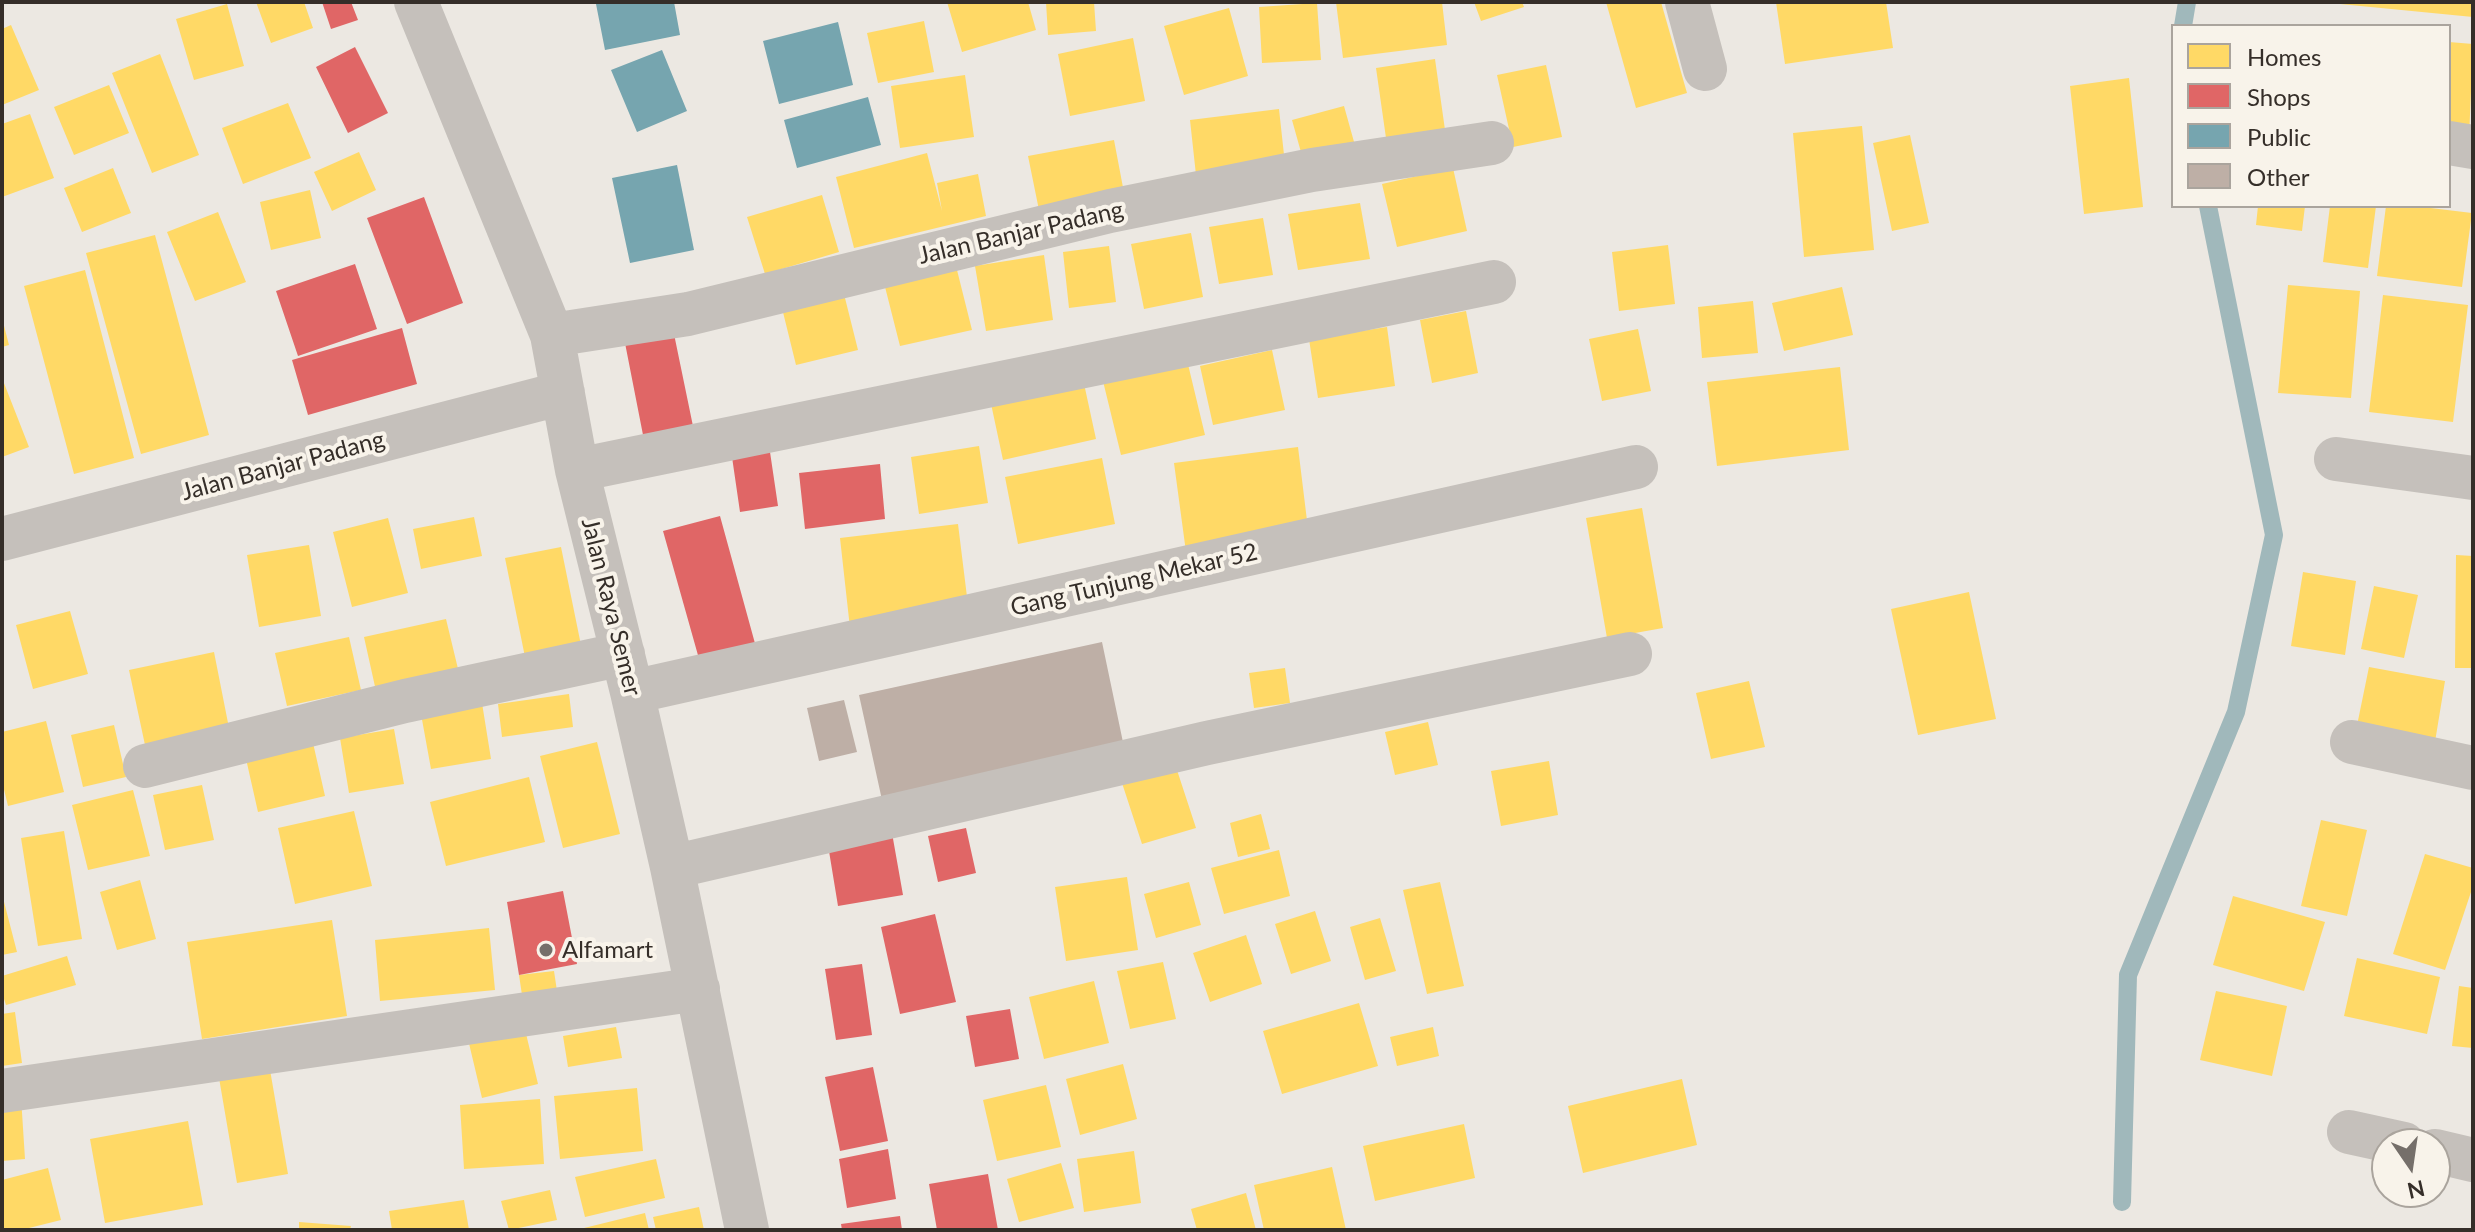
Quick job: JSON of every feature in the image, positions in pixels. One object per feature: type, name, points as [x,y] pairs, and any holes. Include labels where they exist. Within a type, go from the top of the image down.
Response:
[{"type":"street","points":[[1687,2],[1705,69]]},
{"type":"street","name":"Jalan Raya Semer","points":[[427,4],[552,335],[577,470],[672,867],[747,1230]]},
{"type":"street","name":"Jalan Banjar Padang","points":[[552,335],[688,314],[1110,211],[1312,170],[1492,143]]},
{"type":"street","points":[[2451,143],[2473,147]]},
{"type":"street","points":[[577,470],[1494,282]]},
{"type":"street","name":"Jalan Banjar Padang","points":[[2,539],[563,393]]},
{"type":"street","points":[[2336,459],[2473,478]]},
{"type":"street","name":"Gang Tunjung Mekar 52","points":[[145,766],[405,701],[627,673],[1636,467]]},
{"type":"street","points":[[672,867],[1207,743],[1630,654]]},
{"type":"street","points":[[2352,742],[2473,768]]},
{"type":"street","points":[[2,1091],[698,989]]},
{"type":"street","points":[[2349,1132],[2371,1137]]},
{"type":"street","points":[[2451,1155],[2473,1160]]},
{"type":"building: Homes","points":[[256,2],[304,2],[313,28],[271,43]]},
{"type":"building: Homes","points":[[947,2],[1028,2],[1036,30],[962,52]]},
{"type":"building: Homes","points":[[1046,2],[1094,2],[1096,31],[1048,35]]},
{"type":"building: Homes","points":[[1336,2],[1442,2],[1447,45],[1343,58]]},
{"type":"building: Homes","points":[[1474,2],[1522,2],[1524,7],[1481,21]]},
{"type":"building: Homes","points":[[1606,2],[1661,2],[1687,93],[1636,108]]},
{"type":"building: Homes","points":[[1776,2],[1886,2],[1893,48],[1785,64]]},
{"type":"building: Homes","points":[[2473,2],[2473,17],[2340,4]]},
{"type":"building: Homes","points":[[1317,3],[1321,60],[1262,63],[1259,7]]},
{"type":"building: Homes","points":[[227,4],[244,66],[194,80],[176,19]]},
{"type":"building: Homes","points":[[1229,8],[1248,76],[1184,95],[1164,26]]},
{"type":"building: Homes","points":[[924,21],[934,72],[878,83],[867,33]]},
{"type":"building: Homes","points":[[11,25],[39,90],[2,105],[2,29]]},
{"type":"building: Homes","points":[[1133,38],[1145,101],[1070,116],[1058,54]]},
{"type":"building: Homes","points":[[2451,42],[2473,44],[2469,138],[2451,137]]},
{"type":"building: Homes","points":[[160,54],[199,155],[152,173],[112,73]]},
{"type":"building: Homes","points":[[1435,59],[1446,137],[1387,145],[1376,68]]},
{"type":"building: Homes","points":[[1546,65],[1562,137],[1513,147],[1497,75]]},
{"type":"building: Homes","points":[[965,75],[974,137],[900,148],[891,86]]},
{"type":"building: Homes","points":[[2129,78],[2143,207],[2084,214],[2070,86]]},
{"type":"building: Homes","points":[[109,85],[129,133],[74,155],[54,107]]},
{"type":"building: Homes","points":[[288,103],[311,158],[243,184],[222,128]]},
{"type":"building: Homes","points":[[1344,106],[1356,149],[1304,163],[1292,120]]},
{"type":"building: Homes","points":[[1279,109],[1285,164],[1196,175],[1190,120]]},
{"type":"building: Homes","points":[[30,114],[54,178],[2,197],[2,124]]},
{"type":"building: Homes","points":[[1862,126],[1874,250],[1804,257],[1793,133]]},
{"type":"building: Homes","points":[[1910,135],[1929,223],[1892,231],[1873,143]]},
{"type":"building: Homes","points":[[1114,140],[1125,198],[1040,215],[1028,156]]},
{"type":"building: Homes","points":[[359,152],[376,190],[332,211],[314,172]]},
{"type":"building: Homes","points":[[927,153],[942,211],[937,183],[978,174],[986,216],[854,248],[836,177]]},
{"type":"building: Homes","points":[[113,168],[131,213],[82,232],[64,188]]},
{"type":"building: Homes","points":[[1453,168],[1467,231],[1397,247],[1382,184]]},
{"type":"building: Homes","points":[[310,190],[321,238],[271,250],[260,202]]},
{"type":"building: Homes","points":[[822,195],[839,252],[765,274],[747,217]]},
{"type":"building: Homes","points":[[1360,203],[1370,259],[1298,270],[1288,214]]},
{"type":"building: Homes","points":[[2258,208],[2305,208],[2302,231],[2256,225]]},
{"type":"building: Homes","points":[[2330,208],[2376,208],[2368,268],[2323,262]]},
{"type":"building: Homes","points":[[2386,208],[2431,208],[2472,213],[2462,287],[2377,276]]},
{"type":"building: Homes","points":[[218,212],[246,282],[195,301],[167,232]]},
{"type":"building: Homes","points":[[1263,218],[1273,275],[1219,284],[1209,227]]},
{"type":"building: Homes","points":[[1191,233],[1203,297],[1144,309],[1131,244]]},
{"type":"building: Homes","points":[[155,235],[209,435],[141,454],[86,253]]},
{"type":"building: Homes","points":[[1668,245],[1675,304],[1619,311],[1612,252]]},
{"type":"building: Homes","points":[[1109,246],[1116,302],[1069,308],[1063,252]]},
{"type":"building: Homes","points":[[1044,255],[1053,320],[986,331],[975,266]]},
{"type":"building: Homes","points":[[954,258],[972,330],[900,346],[882,275]]},
{"type":"building: Homes","points":[[85,270],[134,458],[74,474],[24,286]]},
{"type":"building: Homes","points":[[2288,285],[2360,291],[2351,398],[2278,393]]},
{"type":"building: Homes","points":[[1842,287],[1853,335],[1784,351],[1772,303]]},
{"type":"building: Homes","points":[[843,290],[858,350],[796,365],[781,304]]},
{"type":"building: Homes","points":[[2383,295],[2468,305],[2453,422],[2369,412]]},
{"type":"building: Homes","points":[[1753,301],[1758,353],[1702,358],[1698,307]]},
{"type":"building: Homes","points":[[1466,311],[1478,373],[1432,383],[1420,320]]},
{"type":"building: Homes","points":[[2,318],[9,345],[2,347]]},
{"type":"building: Homes","points":[[1387,327],[1395,386],[1318,398],[1309,339]]},
{"type":"building: Homes","points":[[1638,329],[1651,391],[1602,401],[1589,339]]},
{"type":"building: Homes","points":[[1272,350],[1285,410],[1213,425],[1200,366]]},
{"type":"building: Homes","points":[[1186,356],[1205,435],[1121,455],[1102,377]]},
{"type":"building: Homes","points":[[1840,367],[1849,450],[1717,466],[1707,382]]},
{"type":"building: Homes","points":[[2,378],[29,447],[2,457]]},
{"type":"building: Homes","points":[[1083,379],[1096,439],[1003,460],[990,399]]},
{"type":"building: Homes","points":[[979,446],[988,503],[919,514],[911,457]]},
{"type":"building: Homes","points":[[1298,447],[1309,537],[1186,552],[1174,463]]},
{"type":"building: Homes","points":[[1102,458],[1115,524],[1018,544],[1005,477]]},
{"type":"building: Homes","points":[[1642,508],[1663,628],[1607,638],[1586,518]]},
{"type":"building: Homes","points":[[474,517],[482,556],[421,569],[413,529]]},
{"type":"building: Homes","points":[[388,518],[408,593],[352,607],[333,532]]},
{"type":"building: Homes","points":[[958,524],[969,613],[850,628],[840,538]]},
{"type":"building: Homes","points":[[309,545],[321,616],[259,627],[247,555]]},
{"type":"building: Homes","points":[[561,547],[582,650],[526,662],[505,558]]},
{"type":"building: Homes","points":[[2456,555],[2473,556],[2473,668],[2455,668]]},
{"type":"building: Homes","points":[[2303,572],[2356,581],[2345,655],[2291,646]]},
{"type":"building: Homes","points":[[2374,586],[2418,595],[2404,658],[2361,649]]},
{"type":"building: Homes","points":[[1969,592],[1996,719],[1918,735],[1891,609]]},
{"type":"building: Homes","points":[[70,611],[88,674],[33,689],[16,625]]},
{"type":"building: Homes","points":[[446,619],[459,673],[376,691],[364,637]]},
{"type":"building: Homes","points":[[349,637],[361,690],[287,706],[275,653]]},
{"type":"building: Homes","points":[[214,652],[229,728],[145,745],[129,670]]},
{"type":"building: Homes","points":[[2369,667],[2445,681],[2433,754],[2354,740]]},
{"type":"building: Homes","points":[[1285,668],[1290,703],[1254,708],[1249,673]]},
{"type":"building: Homes","points":[[1749,681],[1765,747],[1711,759],[1696,693]]},
{"type":"building: Homes","points":[[569,694],[573,727],[502,737],[498,704]]},
{"type":"building: Homes","points":[[482,703],[491,759],[431,769],[421,714]]},
{"type":"building: Homes","points":[[46,721],[64,792],[8,806],[2,781],[2,732]]},
{"type":"building: Homes","points":[[1428,722],[1438,765],[1395,775],[1385,732]]},
{"type":"building: Homes","points":[[114,725],[126,777],[83,787],[71,735]]},
{"type":"building: Homes","points":[[394,729],[404,784],[349,793],[340,738]]},
{"type":"building: Homes","points":[[311,734],[325,796],[258,812],[244,750]]},
{"type":"building: Homes","points":[[597,742],[620,834],[563,848],[540,756]]},
{"type":"building: Homes","points":[[1549,761],[1558,815],[1501,826],[1491,771]]},
{"type":"building: Homes","points":[[1176,767],[1196,828],[1142,844],[1122,783]]},
{"type":"building: Homes","points":[[529,777],[545,842],[446,866],[430,802]]},
{"type":"building: Homes","points":[[202,785],[214,840],[165,850],[153,795]]},
{"type":"building: Homes","points":[[133,790],[150,856],[88,870],[72,805]]},
{"type":"building: Homes","points":[[354,811],[372,886],[295,904],[278,828]]},
{"type":"building: Homes","points":[[1261,814],[1270,849],[1238,857],[1230,823]]},
{"type":"building: Homes","points":[[2321,820],[2367,830],[2347,916],[2301,906]]},
{"type":"building: Homes","points":[[64,831],[82,939],[38,946],[21,838]]},
{"type":"building: Homes","points":[[1279,850],[1290,896],[1224,914],[1211,868]]},
{"type":"building: Homes","points":[[2425,854],[2473,868],[2473,886],[2445,970],[2393,954]]},
{"type":"building: Homes","points":[[1127,877],[1138,950],[1066,961],[1055,887]]},
{"type":"building: Homes","points":[[140,880],[156,939],[117,950],[100,892]]},
{"type":"building: Homes","points":[[1189,882],[1201,925],[1156,938],[1144,894]]},
{"type":"building: Homes","points":[[1440,882],[1464,986],[1427,994],[1403,890]]},
{"type":"building: Homes","points":[[2,894],[17,952],[2,955]]},
{"type":"building: Homes","points":[[2233,896],[2325,922],[2304,991],[2213,965]]},
{"type":"building: Homes","points":[[1315,911],[1331,961],[1291,974],[1275,924]]},
{"type":"building: Homes","points":[[1380,918],[1396,971],[1365,980],[1350,927]]},
{"type":"building: Homes","points":[[332,920],[347,1016],[202,1039],[187,942]]},
{"type":"building: Homes","points":[[489,928],[495,990],[380,1001],[375,940]]},
{"type":"building: Homes","points":[[1246,935],[1262,984],[1210,1002],[1193,953]]},
{"type":"building: Homes","points":[[67,956],[76,985],[6,1005],[2,976]]},
{"type":"building: Homes","points":[[2357,958],[2440,977],[2427,1034],[2344,1016]]},
{"type":"building: Homes","points":[[1163,962],[1176,1019],[1130,1029],[1117,971]]},
{"type":"building: Homes","points":[[554,971],[557,991],[522,995],[519,975]]},
{"type":"building: Homes","points":[[1094,981],[1109,1043],[1044,1059],[1029,997]]},
{"type":"building: Homes","points":[[2459,986],[2473,988],[2473,1048],[2452,1046]]},
{"type":"building: Homes","points":[[2216,991],[2287,1006],[2272,1076],[2200,1060]]},
{"type":"building: Homes","points":[[1359,1003],[1378,1066],[1282,1094],[1263,1031]]},
{"type":"building: Homes","points":[[15,1012],[22,1063],[2,1066],[2,1014]]},
{"type":"building: Homes","points":[[523,1021],[538,1084],[482,1098],[467,1035]]},
{"type":"building: Homes","points":[[616,1027],[622,1058],[568,1067],[563,1036]]},
{"type":"building: Homes","points":[[1433,1027],[1439,1056],[1397,1066],[1390,1037]]},
{"type":"building: Homes","points":[[269,1064],[288,1174],[237,1183],[218,1072]]},
{"type":"building: Homes","points":[[1123,1064],[1137,1119],[1080,1135],[1066,1079]]},
{"type":"building: Homes","points":[[1682,1079],[1697,1145],[1583,1173],[1568,1106]]},
{"type":"building: Homes","points":[[1046,1085],[1061,1147],[997,1161],[983,1100]]},
{"type":"building: Homes","points":[[637,1088],[643,1151],[560,1159],[554,1096]]},
{"type":"building: Homes","points":[[21,1097],[25,1159],[2,1161],[2,1098]]},
{"type":"building: Homes","points":[[540,1099],[544,1164],[464,1169],[460,1105]]},
{"type":"building: Homes","points":[[188,1121],[203,1205],[105,1223],[90,1139]]},
{"type":"building: Homes","points":[[1464,1124],[1475,1178],[1375,1201],[1363,1146]]},
{"type":"building: Homes","points":[[1134,1151],[1141,1203],[1084,1212],[1077,1159]]},
{"type":"building: Homes","points":[[656,1159],[665,1198],[585,1217],[575,1177]]},
{"type":"building: Homes","points":[[1061,1163],[1074,1208],[1019,1222],[1007,1179]]},
{"type":"building: Homes","points":[[1332,1167],[1346,1230],[1264,1230],[1254,1185]]},
{"type":"building: Homes","points":[[48,1168],[61,1220],[21,1230],[2,1230],[2,1180]]},
{"type":"building: Homes","points":[[550,1190],[557,1220],[509,1230],[501,1201]]},
{"type":"building: Homes","points":[[1246,1193],[1256,1230],[1197,1230],[1191,1209]]},
{"type":"building: Homes","points":[[464,1200],[469,1230],[392,1230],[389,1211]]},
{"type":"building: Homes","points":[[699,1207],[704,1230],[656,1230],[653,1217]]},
{"type":"building: Homes","points":[[645,1213],[649,1230],[580,1229]]},
{"type":"building: Homes","points":[[299,1222],[351,1226],[350,1230],[299,1230]]},
{"type":"building: Shops","points":[[322,2],[351,2],[358,20],[331,29]]},
{"type":"building: Shops","points":[[355,47],[388,113],[348,133],[316,67]]},
{"type":"building: Shops","points":[[424,197],[463,303],[407,324],[367,218]]},
{"type":"building: Shops","points":[[355,264],[377,329],[298,356],[276,291]]},
{"type":"building: Shops","points":[[402,328],[417,384],[308,415],[292,360]]},
{"type":"building: Shops","points":[[674,334],[694,431],[644,440],[625,343]]},
{"type":"building: Shops","points":[[770,452],[778,506],[740,512],[732,457]]},
{"type":"building: Shops","points":[[880,464],[885,519],[805,529],[799,473]]},
{"type":"building: Shops","points":[[720,516],[759,658],[703,673],[663,531]]},
{"type":"building: Shops","points":[[966,828],[976,873],[938,882],[928,836]]},
{"type":"building: Shops","points":[[892,833],[903,895],[838,906],[828,845]]},
{"type":"building: Shops","points":[[563,891],[577,964],[519,975],[507,902]]},
{"type":"building: Shops","points":[[935,914],[956,1002],[900,1014],[881,927]]},
{"type":"building: Shops","points":[[862,964],[872,1035],[836,1040],[825,969]]},
{"type":"building: Shops","points":[[1010,1009],[1019,1059],[975,1067],[966,1016]]},
{"type":"building: Shops","points":[[873,1067],[888,1141],[840,1151],[825,1077]]},
{"type":"building: Shops","points":[[888,1149],[896,1199],[847,1208],[839,1159]]},
{"type":"building: Shops","points":[[988,1174],[998,1230],[937,1230],[929,1184]]},
{"type":"building: Shops","points":[[900,1216],[902,1230],[842,1230],[841,1224]]},
{"type":"building: Public","points":[[674,2],[680,35],[605,50],[596,4]]},
{"type":"building: Public","points":[[838,22],[853,85],[779,104],[763,41]]},
{"type":"building: Public","points":[[662,50],[687,111],[637,132],[611,70]]},
{"type":"building: Public","points":[[868,97],[881,145],[797,168],[784,120]]},
{"type":"building: Public","points":[[677,165],[694,250],[630,263],[612,178]]},
{"type":"building: Other","points":[[1102,642],[1124,747],[882,800],[859,695]]},
{"type":"building: Other","points":[[844,700],[857,752],[819,761],[807,708]]},
{"type":"waterway","points":[[2183,24],[2187,2]]},
{"type":"waterway","points":[[2122,1202],[2128,975],[2236,712],[2274,535],[2208,208]]},
{"type":"place","name":"Alfamart","points":[[546,950]]}]
